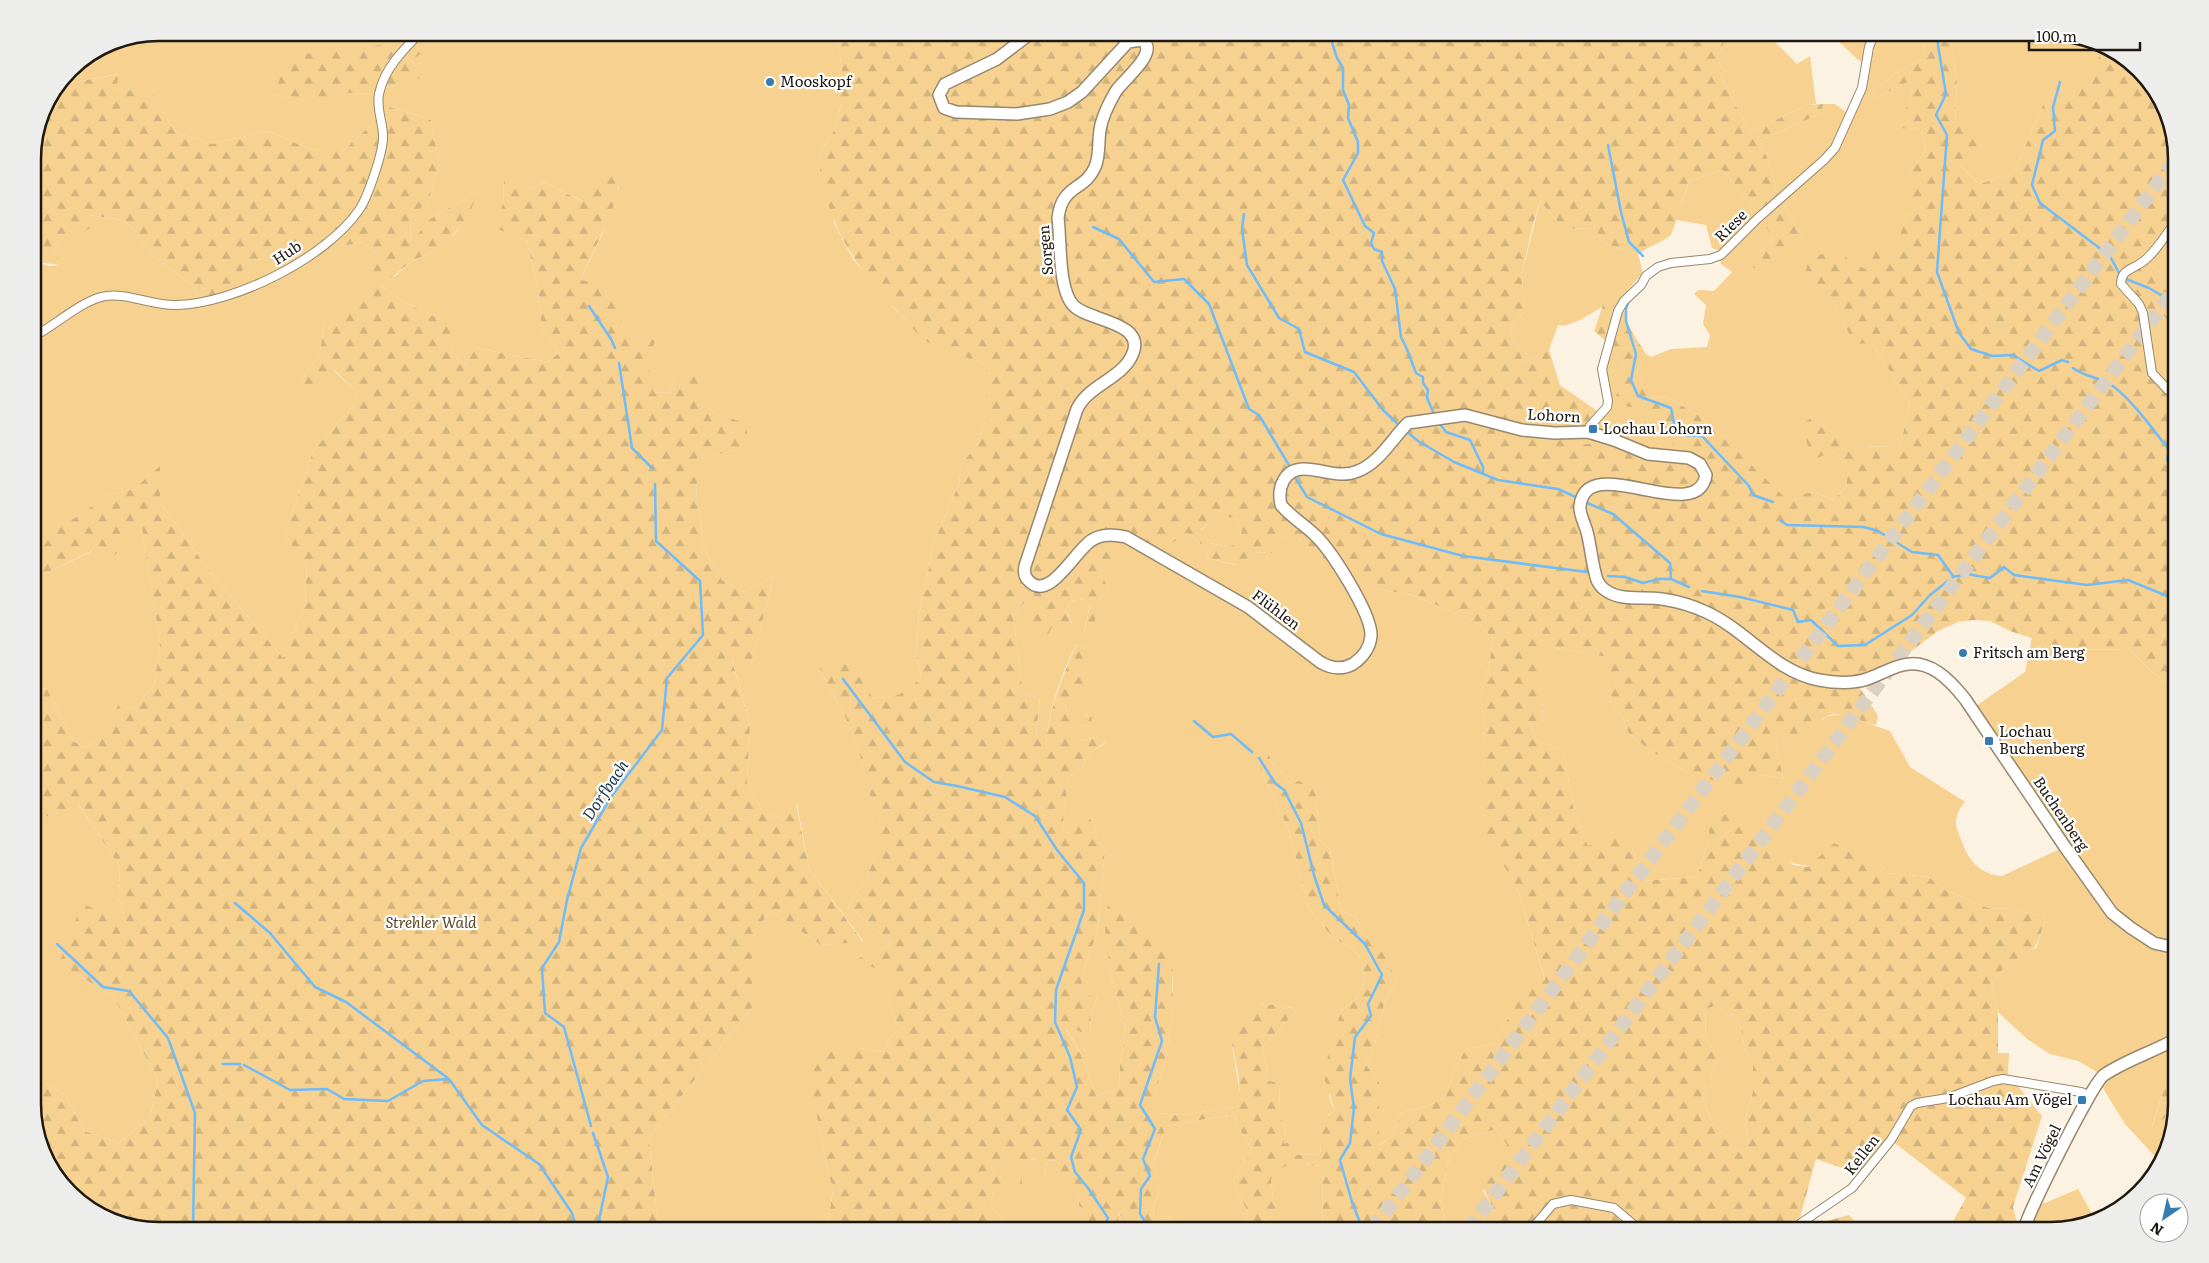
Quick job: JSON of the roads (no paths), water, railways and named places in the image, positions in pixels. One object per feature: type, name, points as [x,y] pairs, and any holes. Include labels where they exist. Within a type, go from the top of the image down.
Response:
[{"type":"street","name":"Sorgen","points":[[1020,42],[998,60],[945,84],[940,91],[939,98],[944,108],[956,112],[1017,114],[1050,109],[1068,102],[1082,92],[1128,42],[1132,41]]},
{"type":"street","name":"Sorgen","points":[[1145,41],[1148,49],[1146,58],[1122,83],[1106,109],[1100,129],[1094,169],[1084,181],[1062,199],[1058,218],[1064,282],[1069,299],[1083,312],[1124,329],[1134,340],[1133,353],[1120,370],[1088,393],[1080,402],[1024,571],[1029,581],[1034,585],[1039,587],[1048,585],[1087,543],[1101,536],[1108,535],[1126,537],[1161,557]]},
{"type":"street","name":"Riese","points":[[1588,432],[1590,426],[1607,407],[1608,402],[1602,369],[1618,311],[1624,301],[1641,284],[1646,276],[1658,267],[1671,263],[1710,259],[1721,255],[1757,219],[1824,160],[1835,148],[1862,88],[1871,41]]},
{"type":"street","name":"Hub","points":[[42,331],[90,302],[103,297],[119,296],[153,303],[176,305],[203,302],[227,296],[274,277],[325,244],[350,222],[361,208],[379,162],[384,138],[378,104],[380,92],[390,67],[410,42]]},
{"type":"street","points":[[2167,232],[2142,263],[2126,271],[2121,278],[2121,284],[2139,304],[2143,313],[2152,373],[2167,389]]},
{"type":"street","name":"Lohorn","points":[[1369,646],[1371,629],[1361,604],[1320,540],[1281,505],[1280,487],[1286,475],[1296,470],[1304,469],[1343,475],[1359,471],[1378,458],[1403,428],[1412,422],[1465,415],[1522,430],[1555,433],[1588,432],[1648,454],[1689,458],[1700,464],[1706,475],[1703,485],[1683,494],[1671,494],[1611,484],[1593,488],[1582,502],[1596,578],[1605,591],[1624,597],[1664,599],[1706,612],[1797,674],[1819,680],[1856,682]]},
{"type":"street","name":"Flühlen","points":[[1161,557],[1248,607],[1324,665],[1337,668],[1349,666],[1360,658],[1369,646]]},
{"type":"street","name":"Buchenberg","points":[[1856,682],[1910,664],[1928,667],[1950,681],[1966,699],[2065,847],[2112,913],[2154,943],[2168,946]]},
{"type":"street","name":"Am Vögel","points":[[2028,1222],[2089,1095],[2104,1075],[2168,1043]]},
{"type":"street","name":"Kellen","points":[[1803,1222],[1852,1188],[1891,1140],[1911,1106],[1917,1103],[1948,1098],[1993,1080],[2004,1078],[2089,1095]]},
{"type":"street","points":[[1538,1222],[1554,1204],[1571,1200],[1614,1208],[1631,1222]]},
{"type":"waterway","points":[[1332,41],[1337,58],[1343,68],[1343,90],[1349,105],[1348,118],[1358,142],[1358,153],[1343,180],[1365,226],[1374,233],[1371,243],[1374,249],[1382,252],[1382,261],[1395,289],[1401,337],[1416,373],[1423,377],[1423,383],[1428,390],[1427,398],[1435,416]]},
{"type":"waterway","points":[[1937,41],[1946,94],[1936,115],[1947,135],[1937,272],[1959,333],[1971,349],[1992,356],[2013,355],[2039,371],[2062,360],[2068,362]]},
{"type":"waterway","points":[[2060,82],[2053,107],[2055,131],[2043,140],[2032,185],[2040,203],[2110,256],[2119,273]]},
{"type":"waterway","points":[[1608,145],[1629,242],[1643,256]]},
{"type":"waterway","points":[[1244,214],[1242,229],[1247,265],[1279,318],[1299,329],[1305,352],[1354,372],[1383,410],[1400,426]]},
{"type":"waterway","points":[[1093,227],[1119,239],[1154,282],[1184,279],[1209,304],[1249,409],[1259,415],[1290,467]]},
{"type":"waterway","points":[[2126,279],[2149,288],[2167,299]]},
{"type":"waterway","points":[[1629,300],[1626,309],[1626,321],[1636,354],[1631,380],[1638,396],[1671,408],[1674,423],[1684,435],[1702,436],[1749,486],[1753,495],[1773,502]]},
{"type":"waterway","name":"Dorfbach","points":[[589,306],[615,348]]},
{"type":"waterway","name":"Dorfbach","points":[[619,363],[632,448],[653,469]]},
{"type":"waterway","points":[[2073,368],[2116,388],[2141,414],[2167,448]]},
{"type":"waterway","points":[[1439,423],[1446,432],[1470,440],[1483,467],[1483,472]]},
{"type":"waterway","points":[[1406,431],[1418,441],[1454,462],[1498,480],[1558,489],[1580,499]]},
{"type":"waterway","points":[[1296,479],[1307,497],[1381,534],[1463,556],[1587,572]]},
{"type":"waterway","name":"Dorfbach","points":[[591,1126],[564,1027],[545,1013],[542,968],[559,942],[567,900],[581,848],[611,797],[662,730],[667,678],[703,635],[700,581],[656,541],[655,484]]},
{"type":"waterway","points":[[1585,502],[1613,514],[1670,563],[1671,579],[1689,587]]},
{"type":"waterway","points":[[1781,521],[1787,525],[1864,527],[1878,531],[1912,552],[1938,555],[1953,576]]},
{"type":"waterway","points":[[1702,591],[1740,597],[1793,610],[1798,622],[1811,620],[1838,646],[1865,645],[1912,615],[1930,595],[1953,577],[1967,574],[1990,578],[2004,567],[2014,575],[2087,585],[2128,580],[2167,596]]},
{"type":"waterway","points":[[1608,576],[1625,577],[1643,583],[1659,579],[1670,579]]},
{"type":"waterway","points":[[843,679],[905,762],[934,782],[1005,797],[1035,816],[1057,850],[1084,883],[1084,910],[1056,990],[1055,1022],[1070,1057],[1077,1087],[1067,1110],[1081,1130],[1071,1157],[1075,1172],[1108,1218],[1106,1222]]},
{"type":"waterway","points":[[1194,721],[1213,737],[1231,734],[1252,752]]},
{"type":"waterway","points":[[1259,758],[1275,783],[1284,790],[1301,823],[1314,875],[1324,905],[1365,944],[1382,975],[1368,1004],[1371,1016],[1355,1037],[1350,1079],[1354,1108],[1350,1143],[1340,1160],[1360,1222]]},
{"type":"waterway","points":[[235,903],[270,933],[315,987],[346,1002],[449,1079],[482,1125],[539,1164],[572,1213],[575,1222]]},
{"type":"waterway","points":[[57,944],[103,987],[129,991],[168,1038],[195,1113],[193,1222]]},
{"type":"waterway","points":[[1146,1222],[1140,1214],[1141,1189],[1150,1176],[1143,1159],[1155,1129],[1140,1105],[1162,1041],[1155,1017],[1159,964]]},
{"type":"waterway","points":[[223,1064],[240,1064]]},
{"type":"waterway","points":[[244,1065],[290,1090],[327,1089],[344,1099],[388,1101],[423,1081],[448,1079]]},
{"type":"waterway","name":"Dorfbach","points":[[593,1133],[608,1177],[599,1222]]},
{"type":"tunnel","points":[[1378,1222],[2167,171]]},
{"type":"tunnel","points":[[1474,1222],[2167,300]]},
{"type":"place","name":"Mooskopf","points":[[770,82]]},
{"type":"place","name":"Lochau Lohorn","points":[[1593,429]]},
{"type":"place","name":"Fritsch am Berg","points":[[1963,653]]},
{"type":"place","name":"Lochau Buchenberg","points":[[1989,741]]},
{"type":"place","name":"Lochau Am Vögel","points":[[2082,1100]]},
{"type":"park label","name":"Strehler Wald","points":[[431,923]]}]
